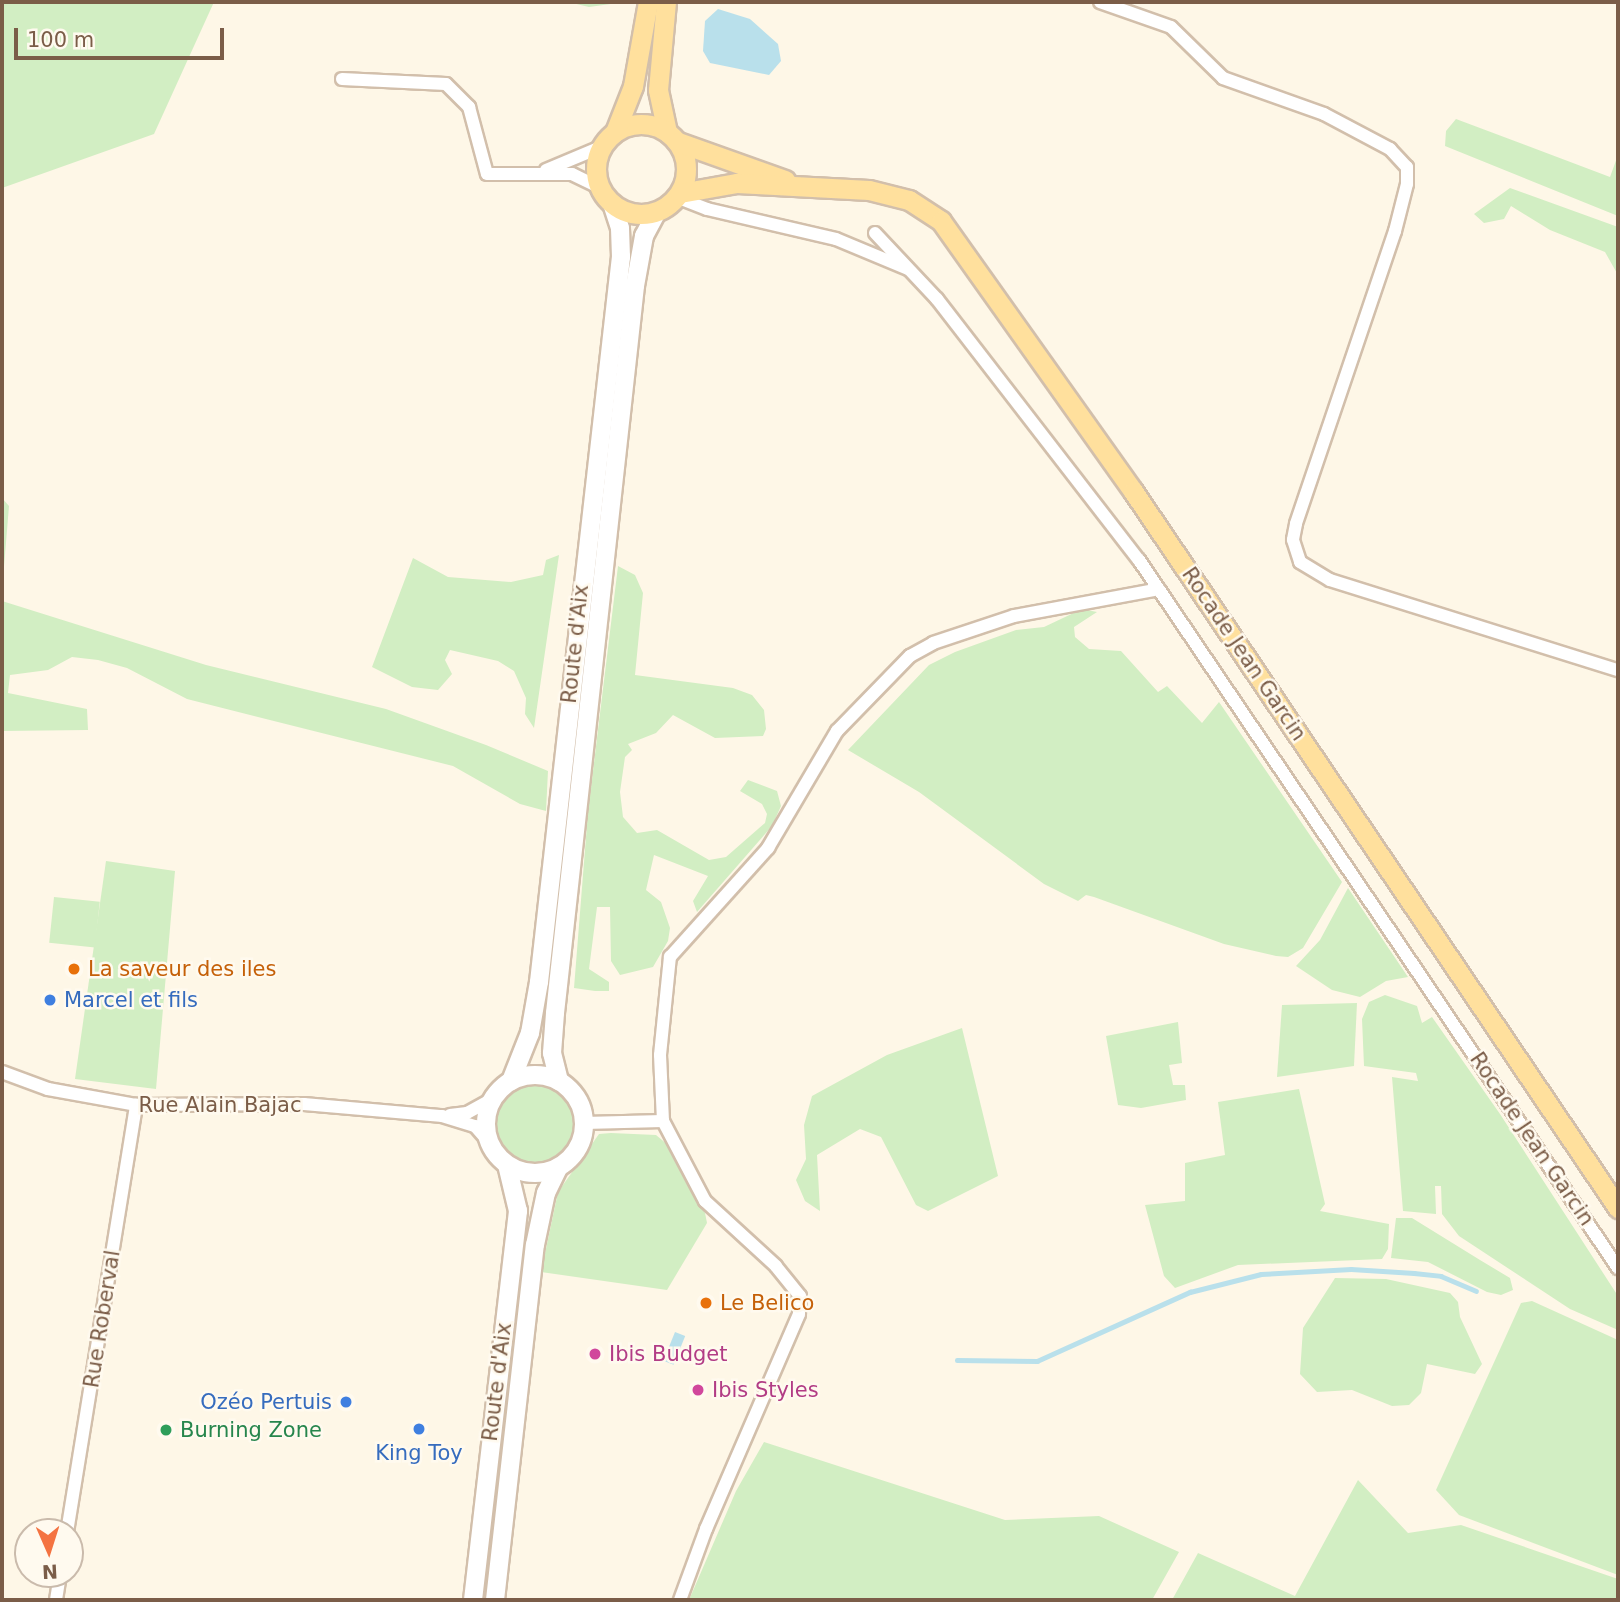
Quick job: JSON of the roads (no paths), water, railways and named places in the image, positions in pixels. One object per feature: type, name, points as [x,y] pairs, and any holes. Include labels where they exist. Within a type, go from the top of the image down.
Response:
[{"type":"main road","points":[[648,2],[633,86],[615,132],[601,147],[596,167],[599,187],[612,204],[634,214],[657,212],[678,195],[687,173],[657,90],[666,2]]},
{"type":"main road","points":[[615,132],[646,124],[673,137]]},
{"type":"main road","name":"Rocade Jean Garcin","points":[[673,137],[809,189]]},
{"type":"main road","name":"Rocade Jean Garcin","points":[[678,195],[737,183],[809,189],[869,190],[909,200],[929,210],[953,235],[1133,491],[1618,1208]]},
{"type":"main road","name":"Route d'Aix","points":[[511,1081],[530,1033],[542,954],[621,257],[620,228],[612,204]]},
{"type":"main road","name":"Route d'Aix","points":[[559,1082],[552,1053],[555,1013],[635,286],[644,236],[657,212]]},
{"type":"main road","points":[[536,1075],[559,1082],[577,1099],[584,1123],[577,1149],[558,1168],[532,1173],[507,1165],[488,1141],[487,1112],[492,1099],[511,1081],[536,1075]]},
{"type":"main road","name":"Route d'Aix","points":[[473,1600],[518,1211],[507,1165]]},
{"type":"main road","name":"Route d'Aix","points":[[495,1600],[535,1245],[546,1193],[558,1168]]},
{"type":"street","points":[[1100,2],[1171,27],[1223,78],[1324,114],[1390,149],[1407,167],[1407,184],[1395,231],[1296,524],[1293,540],[1300,562],[1329,580],[1618,670]]},
{"type":"street","points":[[342,79],[446,85],[469,107],[487,174],[542,172],[579,176],[599,187]]},
{"type":"street","points":[[542,172],[601,147]]},
{"type":"street","points":[[678,195],[706,209],[836,239],[915,272]]},
{"type":"street","name":"Rocade Jean Garcin","points":[[874,233],[915,272],[1159,589],[1618,1268]]},
{"type":"street","points":[[680,1600],[706,1529],[799,1314],[800,1296],[776,1266],[705,1201],[663,1121],[660,1055],[670,957],[768,848],[824,746],[855,708],[910,656],[933,643],[1014,616],[1159,589]]},
{"type":"street","name":"Rue Alain Bajac","points":[[2,1072],[48,1089],[136,1105],[304,1104],[442,1116]]},
{"type":"street","points":[[442,1116],[467,1113],[492,1099]]},
{"type":"street","name":"Rue Roberval","points":[[69,1518],[136,1105]]},
{"type":"street","points":[[442,1116],[475,1126],[488,1141]]},
{"type":"street","points":[[584,1123],[663,1121]]},
{"type":"water","points":[[718,9],[750,19],[778,44],[781,61],[769,75],[710,63],[703,51],[705,21]]},
{"type":"water","points":[[675,1332],[685,1336],[674,1365],[663,1361]]},
{"type":"waterway","points":[[957,1360],[1037,1361],[1190,1292],[1261,1274],[1351,1269],[1414,1273],[1441,1276],[1476,1291]]},
{"type":"place","name":"La saveur des iles","points":[[74,969]]},
{"type":"place","name":"Marcel et fils","points":[[50,1000]]},
{"type":"place","name":"Le Belico","points":[[706,1303]]},
{"type":"place","name":"Ibis Budget","points":[[595,1354]]},
{"type":"place","name":"Ibis Styles","points":[[698,1390]]},
{"type":"place","name":"Ozéo Pertuis","points":[[346,1402]]},
{"type":"place","name":"King Toy","points":[[419,1429]]},
{"type":"place","name":"Burning Zone","points":[[166,1430]]}]
